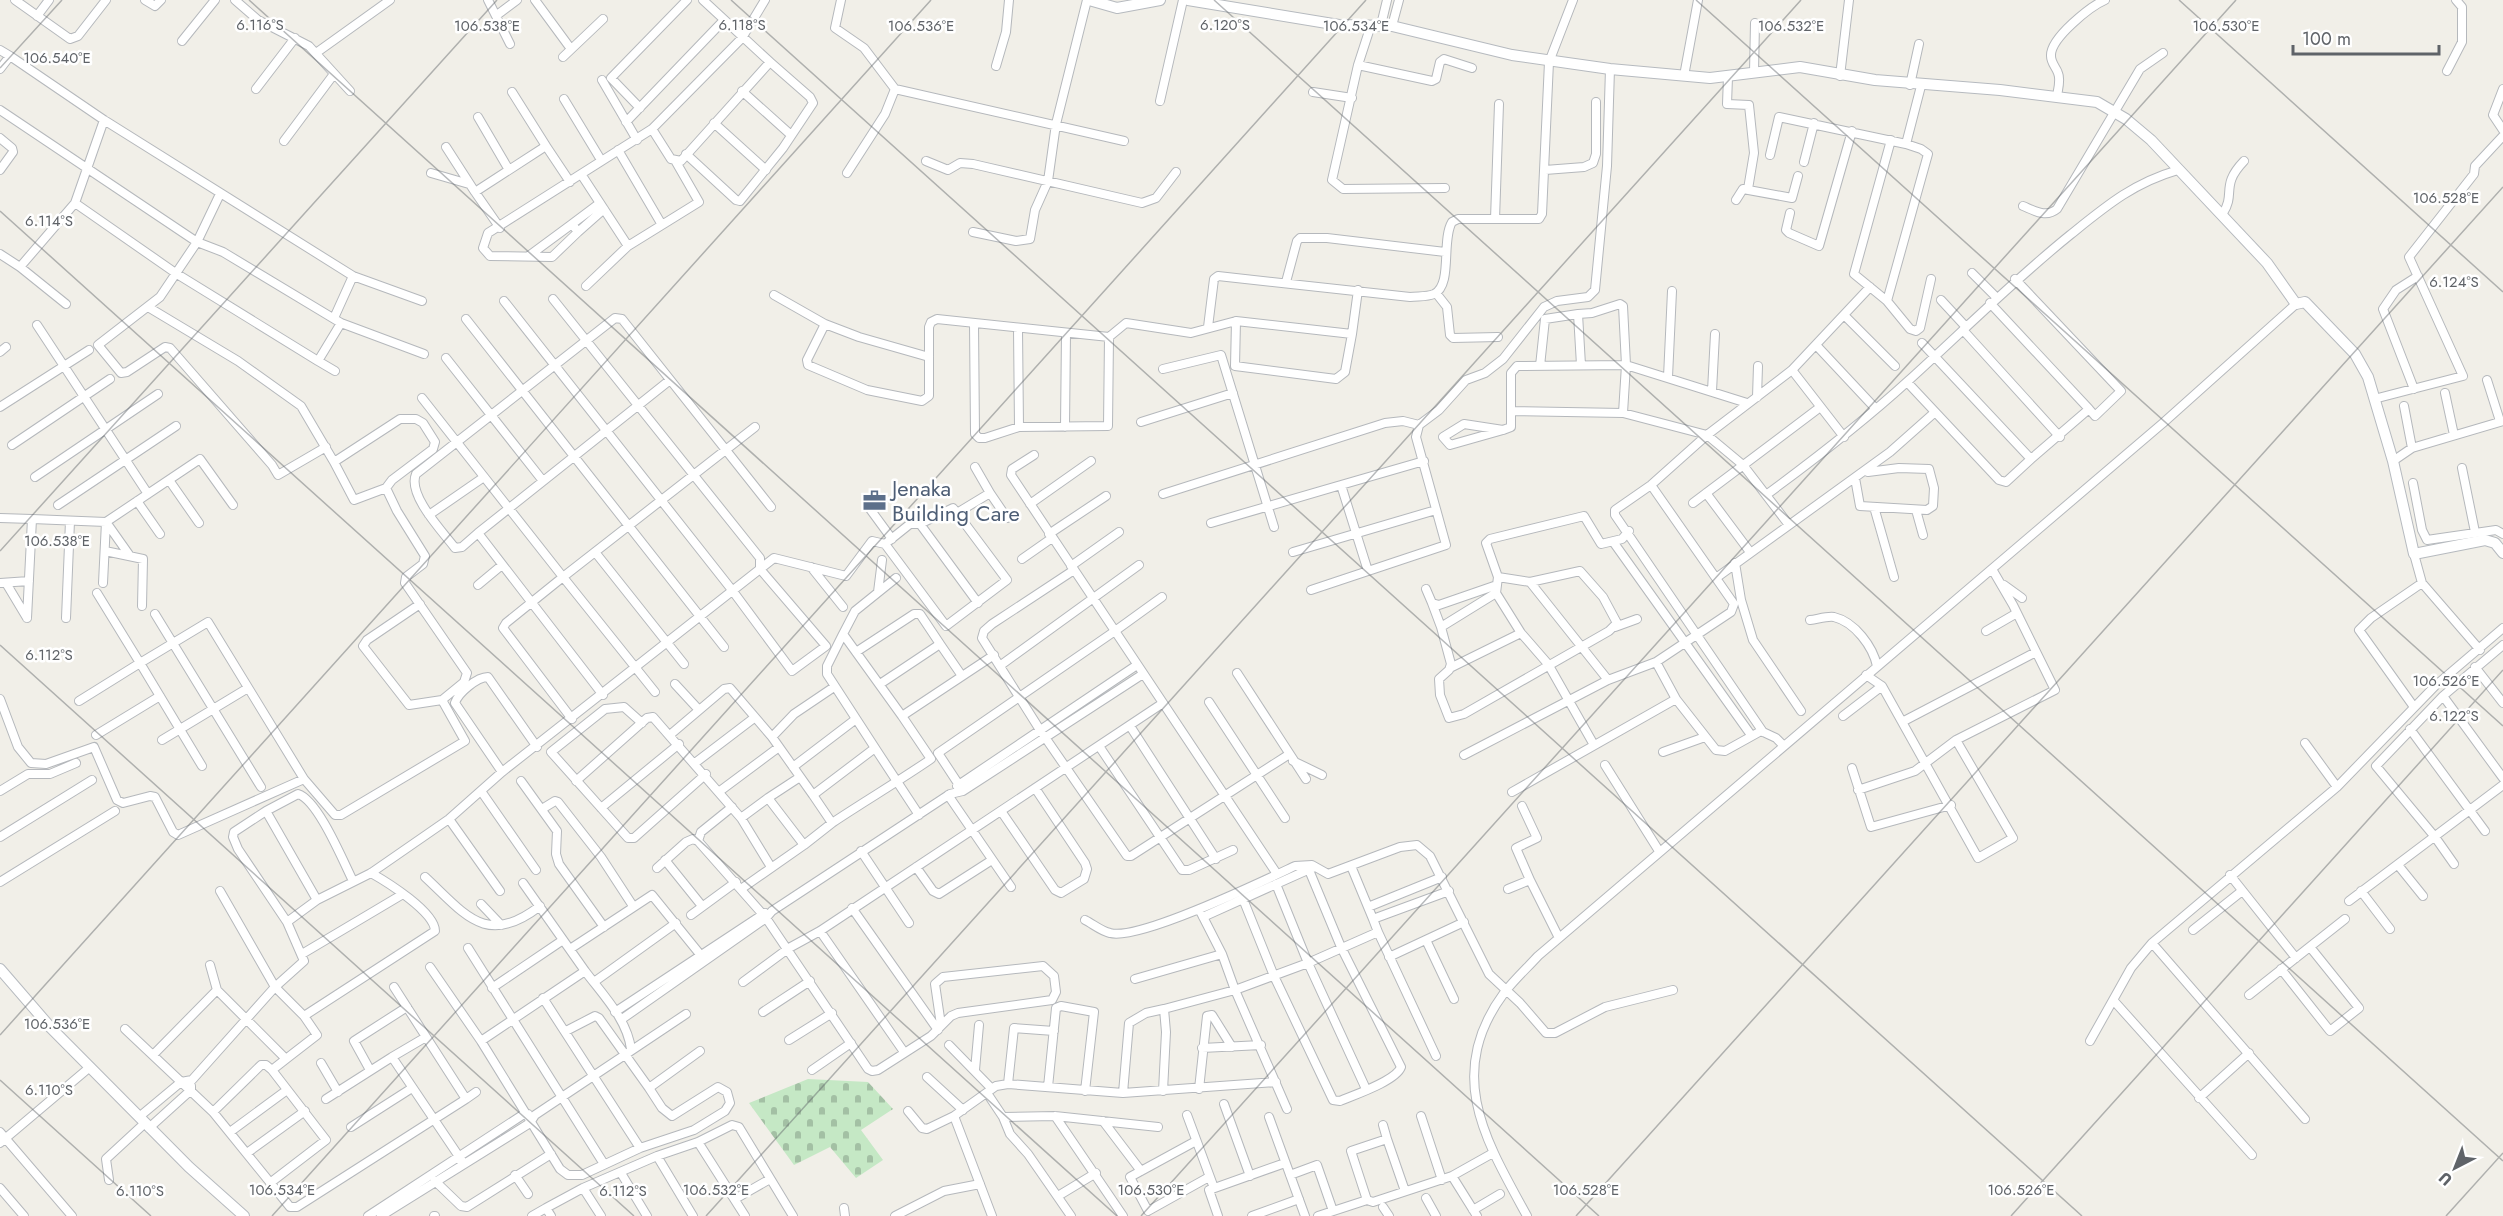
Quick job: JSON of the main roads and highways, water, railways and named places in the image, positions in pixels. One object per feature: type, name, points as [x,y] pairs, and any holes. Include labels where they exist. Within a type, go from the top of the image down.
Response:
[{"type":"place","name":"Jenaka Building Care","points":[[874,501]]}]
